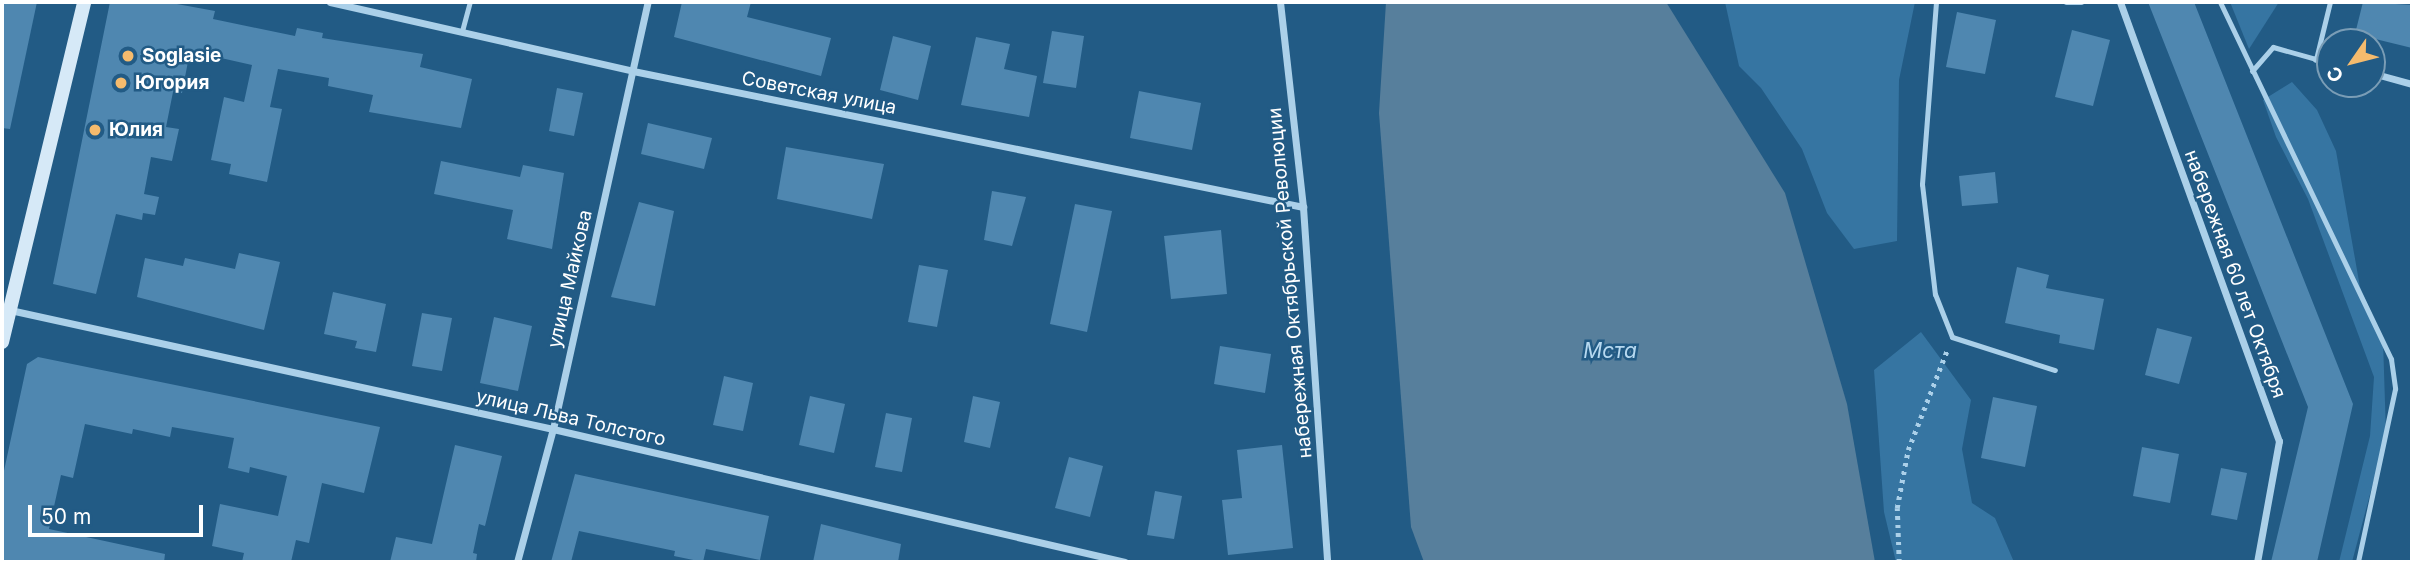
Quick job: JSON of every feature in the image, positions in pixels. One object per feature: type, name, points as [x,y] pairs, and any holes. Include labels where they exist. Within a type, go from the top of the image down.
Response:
[{"type":"main road","points":[[2,342],[84,2]]},
{"type":"street","name":"Советская улица","points":[[330,2],[633,71],[1303,207]]},
{"type":"street","name":"улица Майкова","points":[[517,562],[553,429],[648,2]]},
{"type":"street","name":"набережная Октябрьской Революции","points":[[1280,2],[1303,207],[1327,562]]},
{"type":"street","name":"набережная 60 лет Октября","points":[[2120,2],[2278,441],[2257,562]]},
{"type":"street","points":[[2386,78],[2412,84]]},
{"type":"street","name":"улица Льва Толстого","points":[[9,310],[553,429],[1125,562]]},
{"type":"lane","points":[[462,31],[470,2]]},
{"type":"lane","points":[[1936,2],[1922,184],[1935,294],[1952,337],[2055,370]]},
{"type":"lane","points":[[2066,2],[2081,2]]},
{"type":"lane","points":[[2220,2],[2391,359],[2395,389],[2358,562]]},
{"type":"lane","points":[[2324,28],[2330,2]]},
{"type":"lane","points":[[2252,71],[2273,47],[2316,59]]},
{"type":"path","points":[[1899,562],[1897,508],[1908,450],[1952,337]]},
{"type":"shaded area","points":[[1725,2],[1915,2],[1899,80],[1897,241],[1854,249],[1827,213],[1802,149],[1761,88],[1739,66]]},
{"type":"shaded area","points":[[2230,2],[2279,2],[2249,49]]},
{"type":"shaded area","points":[[2292,82],[2317,110],[2336,151],[2360,287],[2383,340],[2386,434],[2352,562],[2339,562],[2370,436],[2374,377],[2308,199],[2276,137],[2263,100]]},
{"type":"shaded area","points":[[1921,332],[1971,400],[1962,449],[1972,503],[1995,518],[2014,562],[1896,562],[1884,512],[1874,370]]},
{"type":"water","name":"Мста","points":[[1386,2],[1666,2],[1785,193],[1847,404],[1875,562],[1424,562],[1411,527],[1379,113]]},
{"type":"building","points":[[2,2],[37,2],[10,129],[2,128]]},
{"type":"building","points":[[110,2],[166,2],[215,11],[213,19],[295,36],[297,28],[323,33],[322,38],[423,54],[420,67],[472,79],[461,128],[369,112],[373,95],[328,86],[329,78],[278,69],[270,107],[282,109],[267,182],[229,174],[231,164],[211,160],[224,97],[244,102],[252,65],[190,51],[182,93],[173,92],[166,127],[179,129],[172,161],[151,157],[144,194],[159,197],[155,215],[143,213],[142,220],[116,214],[96,294],[53,284]]},
{"type":"building","points":[[682,2],[751,2],[747,17],[831,38],[821,76],[674,37]]},
{"type":"building","points":[[2148,2],[2194,2],[2353,404],[2317,562],[2271,562],[2308,407]]},
{"type":"building","points":[[2363,2],[2412,5],[2412,48],[2386,42],[2386,28],[2356,28]]},
{"type":"building","points":[[1957,12],[1996,20],[1985,74],[1946,67]]},
{"type":"building","points":[[2072,30],[2110,40],[2093,106],[2055,97]]},
{"type":"building","points":[[1052,31],[1084,36],[1076,88],[1043,83]]},
{"type":"building","points":[[893,36],[931,46],[918,100],[880,90]]},
{"type":"building","points":[[976,37],[1010,44],[1004,69],[1037,76],[1029,117],[961,105]]},
{"type":"building","points":[[557,88],[583,93],[574,136],[549,131]]},
{"type":"building","points":[[1139,91],[1201,103],[1192,150],[1130,138]]},
{"type":"building","points":[[648,123],[712,138],[704,169],[641,154]]},
{"type":"building","points":[[786,147],[884,164],[872,219],[777,199]]},
{"type":"building","points":[[441,161],[520,177],[523,165],[564,173],[552,249],[507,239],[513,210],[434,194]]},
{"type":"building","points":[[1995,172],[1998,203],[1962,206],[1959,176]]},
{"type":"building","points":[[992,191],[1026,197],[1012,246],[984,240]]},
{"type":"building","points":[[639,202],[674,211],[655,306],[611,297]]},
{"type":"building","points":[[1075,204],[1112,211],[1087,332],[1050,324]]},
{"type":"building","points":[[1221,230],[1227,294],[1171,299],[1164,236]]},
{"type":"building","points":[[239,253],[280,262],[264,330],[137,297],[145,258],[183,266],[185,258],[235,269]]},
{"type":"building","points":[[919,265],[948,270],[937,327],[908,322]]},
{"type":"building","points":[[2017,267],[2049,275],[2046,288],[2104,299],[2094,350],[2059,343],[2060,335],[2005,323]]},
{"type":"building","points":[[333,292],[386,304],[376,352],[355,348],[357,341],[324,334]]},
{"type":"building","points":[[422,313],[452,318],[442,371],[412,366]]},
{"type":"building","points":[[494,317],[532,326],[518,391],[480,383]]},
{"type":"building","points":[[2157,328],[2192,337],[2179,384],[2145,375]]},
{"type":"building","points":[[1220,346],[1271,354],[1265,393],[1214,384]]},
{"type":"building","points":[[38,357],[380,427],[364,493],[322,483],[309,543],[296,540],[291,562],[242,562],[244,553],[212,546],[220,504],[278,516],[287,476],[250,467],[249,473],[228,468],[234,438],[172,427],[170,437],[133,429],[132,434],[85,424],[73,478],[61,475],[49,529],[165,554],[164,562],[2,562],[2,480],[27,364]]},
{"type":"building","points":[[724,376],[753,383],[743,431],[713,425]]},
{"type":"building","points":[[810,396],[845,404],[834,453],[799,445]]},
{"type":"building","points":[[973,396],[1000,402],[990,448],[964,442]]},
{"type":"building","points":[[1993,397],[2037,406],[2025,467],[1981,458]]},
{"type":"building","points":[[886,413],[912,418],[902,472],[875,467]]},
{"type":"building","points":[[455,445],[502,456],[485,526],[479,524],[473,553],[477,554],[476,562],[390,562],[396,537],[432,544]]},
{"type":"building","points":[[1282,445],[1293,548],[1228,555],[1222,500],[1242,498],[1237,450]]},
{"type":"building","points":[[2142,447],[2179,454],[2170,503],[2133,496]]},
{"type":"building","points":[[1069,457],[1103,466],[1090,517],[1055,508]]},
{"type":"building","points":[[2221,468],[2247,473],[2237,520],[2211,515]]},
{"type":"building","points":[[575,474],[769,516],[760,560],[706,549],[703,562],[674,556],[675,551],[579,531],[571,562],[551,562]]},
{"type":"building","points":[[1155,491],[1182,496],[1174,539],[1147,535]]},
{"type":"building","points":[[821,524],[901,544],[898,562],[813,562]]},
{"type":"place","name":"Soglasie","points":[[128,56]]},
{"type":"place","name":"Югория","points":[[121,83]]},
{"type":"place","name":"Юлия","points":[[95,130]]}]
